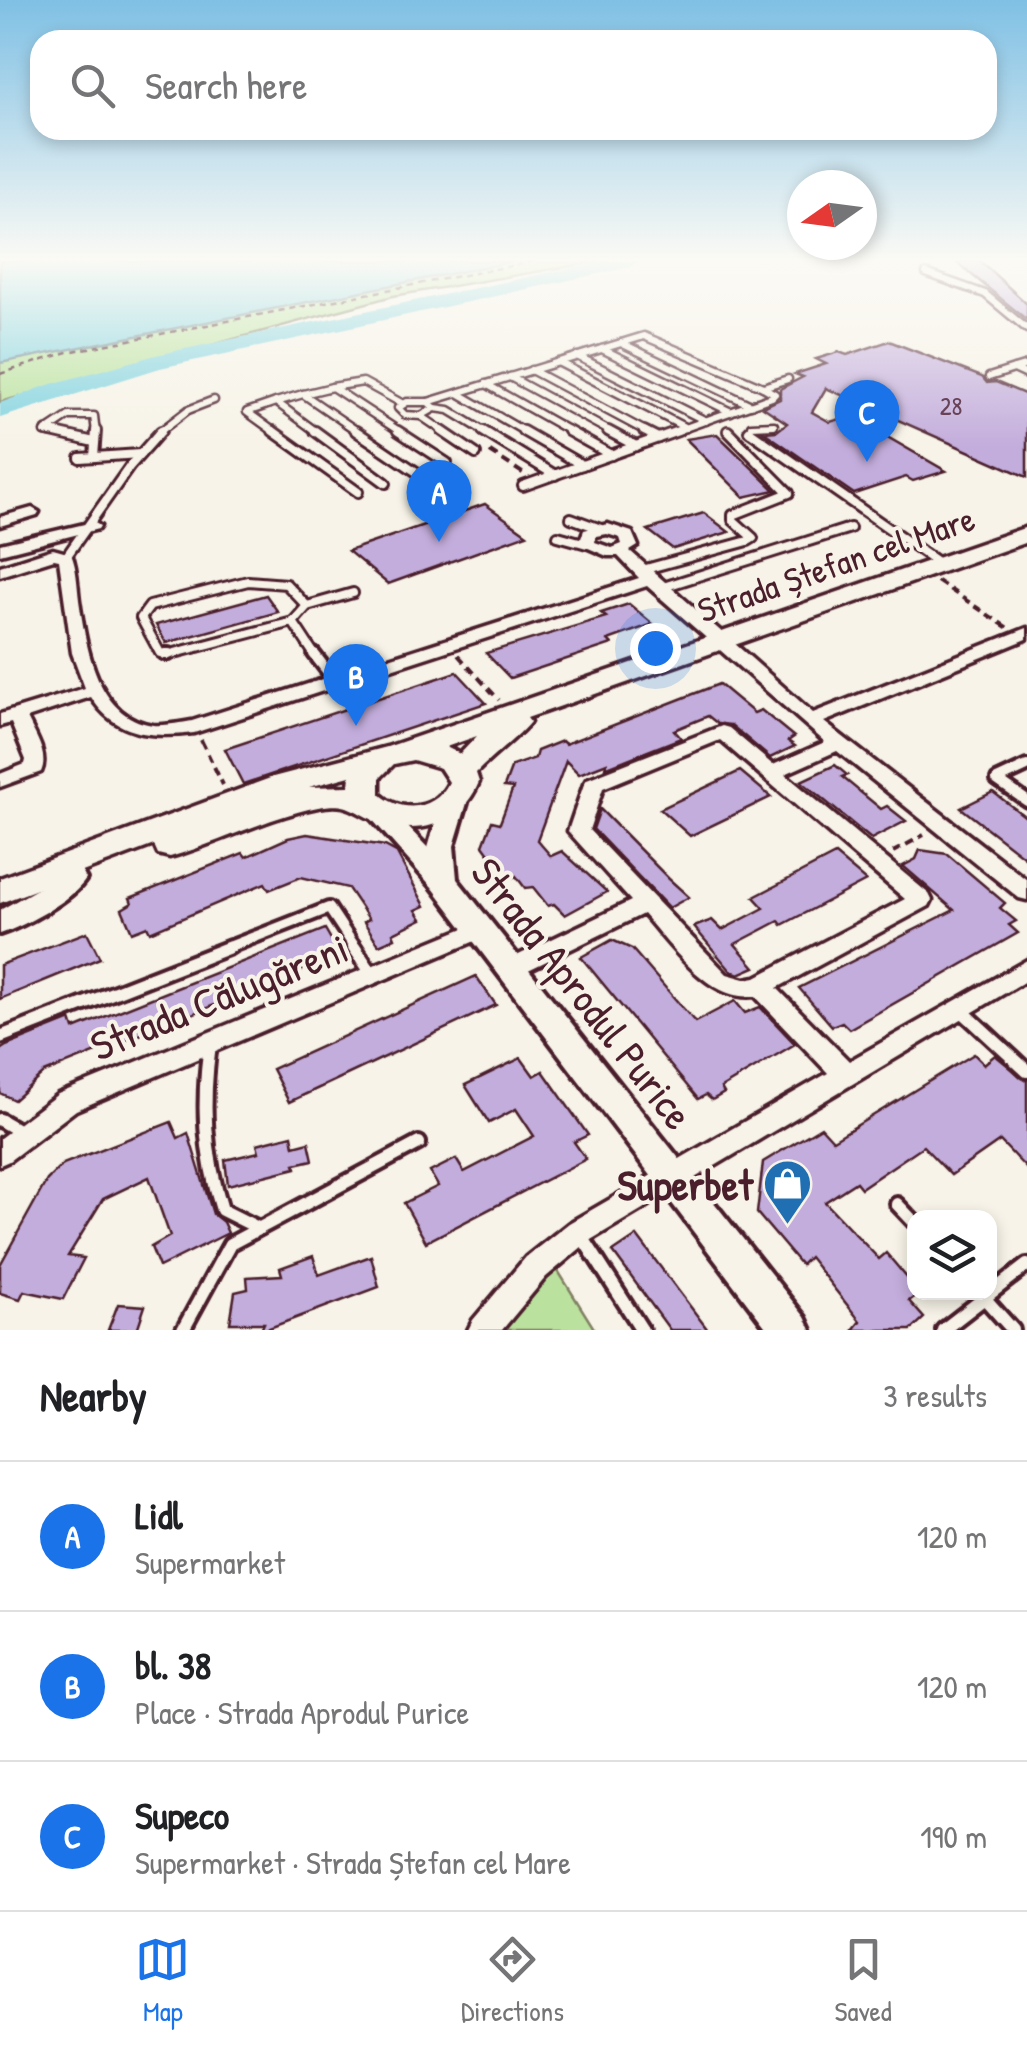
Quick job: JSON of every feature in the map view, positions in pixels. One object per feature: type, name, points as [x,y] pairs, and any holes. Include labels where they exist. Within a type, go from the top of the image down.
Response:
[{"type":"main road","name":"Strada Ștefan cel Mare","points":[[556,701],[1027,534]]},
{"type":"main road","points":[[0,891],[232,803],[556,701]]},
{"type":"main road","points":[[461,771],[491,740],[556,701]]},
{"type":"main road","points":[[0,891],[72,879],[325,795],[370,803],[406,818],[425,817],[454,803],[464,782],[461,771],[442,756],[429,752],[391,755],[365,775],[370,803]]},
{"type":"main road","points":[[72,879],[92,864],[151,844],[170,826]]},
{"type":"street","points":[[0,522],[32,512]]},
{"type":"street","points":[[0,549],[93,526]]},
{"type":"street","points":[[622,551],[632,542],[628,535],[591,536],[604,552],[622,551],[719,643],[811,721],[1027,892]]},
{"type":"street","points":[[0,571],[54,554],[66,557],[71,611],[93,691],[116,718],[149,730],[176,731],[651,579]]},
{"type":"street","points":[[811,721],[1024,634]]},
{"type":"street","points":[[0,780],[34,768],[36,760],[8,718],[93,691]]},
{"type":"street","points":[[722,732],[771,772],[921,900],[760,986],[744,988],[719,982],[578,831],[594,784],[722,732]]},
{"type":"street","points":[[771,772],[838,743]]},
{"type":"street","name":"Strada Aprodul Purice","points":[[370,803],[443,881],[792,1330]]},
{"type":"street","points":[[443,881],[441,846],[454,803]]},
{"type":"street","points":[[0,923],[72,879]]},
{"type":"street","points":[[510,970],[645,904]]},
{"type":"street","name":"Strada Călugăreni","points":[[0,1153],[67,1102],[479,930]]},
{"type":"street","points":[[483,1330],[536,1267],[579,1232],[1027,969]]},
{"type":"street","points":[[760,986],[846,1075]]},
{"type":"lane","points":[[421,416],[431,405],[458,393],[652,337],[775,394],[523,486]]},
{"type":"lane","points":[[621,343],[751,405]]},
{"type":"lane","points":[[602,349],[731,412]]},
{"type":"lane","points":[[578,356],[706,421]]},
{"type":"lane","points":[[558,362],[686,428]]},
{"type":"lane","points":[[989,377],[1027,365]]},
{"type":"lane","points":[[1014,369],[1027,375]]},
{"type":"lane","points":[[531,370],[658,438]]},
{"type":"lane","points":[[510,377],[636,446]]},
{"type":"lane","points":[[763,387],[788,380]]},
{"type":"lane","points":[[358,492],[247,412],[302,394],[363,382],[403,404],[449,410],[555,475]]},
{"type":"lane","points":[[486,384],[611,455]]},
{"type":"lane","points":[[332,387],[448,463]]},
{"type":"lane","points":[[458,393],[582,465]]},
{"type":"lane","points":[[302,394],[418,473]]},
{"type":"lane","points":[[66,557],[93,526],[162,426],[191,406],[214,400]]},
{"type":"lane","points":[[276,402],[386,484]]},
{"type":"lane","points":[[403,404],[398,408],[401,413],[421,416],[476,454]]},
{"type":"lane","points":[[94,442],[44,432],[69,416],[94,416],[98,420],[94,457]]},
{"type":"lane","points":[[774,424],[751,426],[748,432],[931,568]]},
{"type":"lane","points":[[651,579],[753,538],[732,520],[732,515],[789,493],[727,430]]},
{"type":"lane","points":[[80,458],[140,454]]},
{"type":"lane","points":[[651,579],[850,528]]},
{"type":"lane","points":[[294,622],[167,655],[160,652],[141,618],[150,606],[248,580],[286,584],[307,606]]},
{"type":"lane","points":[[335,681],[295,630],[295,616],[307,606],[354,593]]},
{"type":"lane","points":[[1027,766],[998,780],[1027,801]]},
{"type":"lane","points":[[0,1036],[329,908],[373,975]]},
{"type":"lane","points":[[960,1009],[1027,1071]]},
{"type":"lane","points":[[210,1043],[201,1110],[211,1178],[222,1210],[256,1227]]},
{"type":"lane","points":[[0,1120],[24,1134]]},
{"type":"lane","points":[[183,1330],[230,1244],[419,1143]]},
{"type":"lane","points":[[897,1204],[907,1215]]},
{"type":"lane","points":[[579,1232],[642,1330]]},
{"type":"lane","points":[[997,1285],[1027,1265]]},
{"type":"lane","points":[[944,1330],[977,1300]]},
{"type":"lane","points":[[986,1300],[1013,1330]]},
{"type":"path","points":[[0,374],[68,352],[217,323]]},
{"type":"path","points":[[931,568],[1024,634]]},
{"type":"path","points":[[448,644],[513,716]]},
{"type":"path","points":[[194,727],[232,803]]},
{"type":"path","points":[[876,862],[941,825]]},
{"type":"green space","points":[[0,323],[293,323],[0,402]]},
{"type":"green space","points":[[555,1266],[595,1330],[494,1330]]},
{"type":"water","points":[[0,323],[201,323],[0,363]]},
{"type":"building","points":[[889,341],[982,377],[987,383],[996,382],[1027,395],[1027,477],[826,388],[812,412],[830,422],[851,416],[946,471],[913,481],[906,477],[854,494],[764,432],[777,431],[787,423],[763,407],[780,399],[780,389],[803,377],[795,374],[826,364],[816,359],[839,352],[847,355]]},
{"type":"building","points":[[717,434],[775,490],[744,497],[686,439]]},
{"type":"building","points":[[485,504],[527,534],[388,584],[348,551]]},
{"type":"building","points":[[704,513],[729,532],[673,549],[648,530]]},
{"type":"building","points":[[266,595],[278,612],[166,643],[156,625]]},
{"type":"building","points":[[629,604],[653,624],[608,640],[612,644],[510,678],[486,653],[606,617],[601,613]]},
{"type":"building","points":[[457,672],[486,703],[243,784],[225,749]]},
{"type":"building","points":[[719,684],[754,713],[761,710],[794,737],[788,741],[795,746],[770,758],[731,725],[718,724],[708,716],[674,730],[681,738],[605,768],[607,763],[579,774],[566,761],[537,840],[551,856],[562,851],[607,892],[565,915],[554,904],[548,906],[533,887],[525,888],[516,876],[508,879],[483,845],[492,821],[500,823],[513,788],[504,787],[512,766],[535,758],[537,751],[562,741],[565,744]]},
{"type":"building","points":[[835,765],[847,775],[842,777],[881,809],[887,806],[906,821],[871,839],[801,781]]},
{"type":"building","points":[[740,771],[771,797],[690,836],[660,809]]},
{"type":"building","points":[[993,792],[1027,818],[1027,859],[961,808]]},
{"type":"building","points":[[600,809],[689,897],[669,908],[593,829]]},
{"type":"building","points":[[307,834],[385,846],[396,852],[425,906],[416,910],[422,919],[393,933],[395,938],[379,945],[364,922],[369,919],[348,888],[301,877],[269,890],[265,883],[150,932],[147,926],[132,932],[122,909],[132,903],[130,898],[243,853],[246,857]]},
{"type":"building","points":[[920,850],[947,854],[1005,903],[1000,908],[1016,921],[1009,925],[1018,933],[849,1029],[842,1022],[832,1026],[799,988],[954,910],[903,866],[916,859]]},
{"type":"building","points":[[835,855],[866,881],[782,925],[779,921],[735,944],[755,967],[739,974],[731,971],[694,927],[712,920],[722,930],[764,908],[754,897]]},
{"type":"building","points":[[325,929],[340,955],[44,1073],[14,1100],[0,1093],[0,1050],[6,1046],[71,1020],[74,1029]]},
{"type":"building","points":[[87,932],[100,958],[0,999],[0,965]]},
{"type":"building","points":[[612,940],[632,949],[695,1022],[735,1001],[745,1013],[760,1007],[795,1044],[721,1088],[724,1093],[712,1100],[706,1095],[698,1099],[581,957]]},
{"type":"building","points":[[476,976],[496,1005],[289,1102],[272,1069]]},
{"type":"building","points":[[974,1054],[984,1064],[995,1055],[1027,1081],[1027,1169],[1000,1141],[951,1175],[923,1146],[861,1188],[856,1182],[825,1202],[879,1259],[886,1253],[907,1278],[907,1300],[924,1318],[911,1330],[853,1330],[860,1321],[809,1257],[801,1265],[757,1213],[763,1162],[821,1127],[833,1140]]},
{"type":"building","points":[[521,1058],[534,1076],[543,1071],[588,1135],[574,1142],[586,1159],[426,1242],[404,1203],[438,1186],[430,1172],[456,1159],[464,1172],[534,1136],[516,1109],[489,1123],[465,1085]]},
{"type":"building","points":[[171,1122],[178,1138],[188,1133],[213,1214],[228,1233],[159,1267],[151,1247],[170,1236],[149,1177],[103,1199],[68,1256],[84,1258],[63,1299],[24,1291],[20,1299],[0,1293],[0,1265],[47,1180],[63,1164]]},
{"type":"building","points":[[292,1135],[294,1146],[309,1142],[313,1160],[228,1185],[225,1160],[259,1152],[257,1144]]},
{"type":"building","points":[[637,1236],[708,1330],[670,1330],[613,1252]]},
{"type":"building","points":[[313,1256],[319,1275],[371,1256],[379,1287],[264,1330],[264,1323],[230,1323],[235,1292],[248,1289],[247,1277],[282,1275],[280,1268]]},
{"type":"building","points":[[118,1304],[145,1306],[137,1330],[108,1330]]},
{"type":"waterway","points":[[0,411],[56,390],[156,362],[339,323]]},
{"type":"place","name":"Supeco","points":[[867,462]]},
{"type":"place","name":"Lidl","points":[[439,542]]},
{"type":"place","name":"bl. 38","points":[[356,726]]},
{"type":"place","name":"Superbet","points":[[788,1226]]}]
